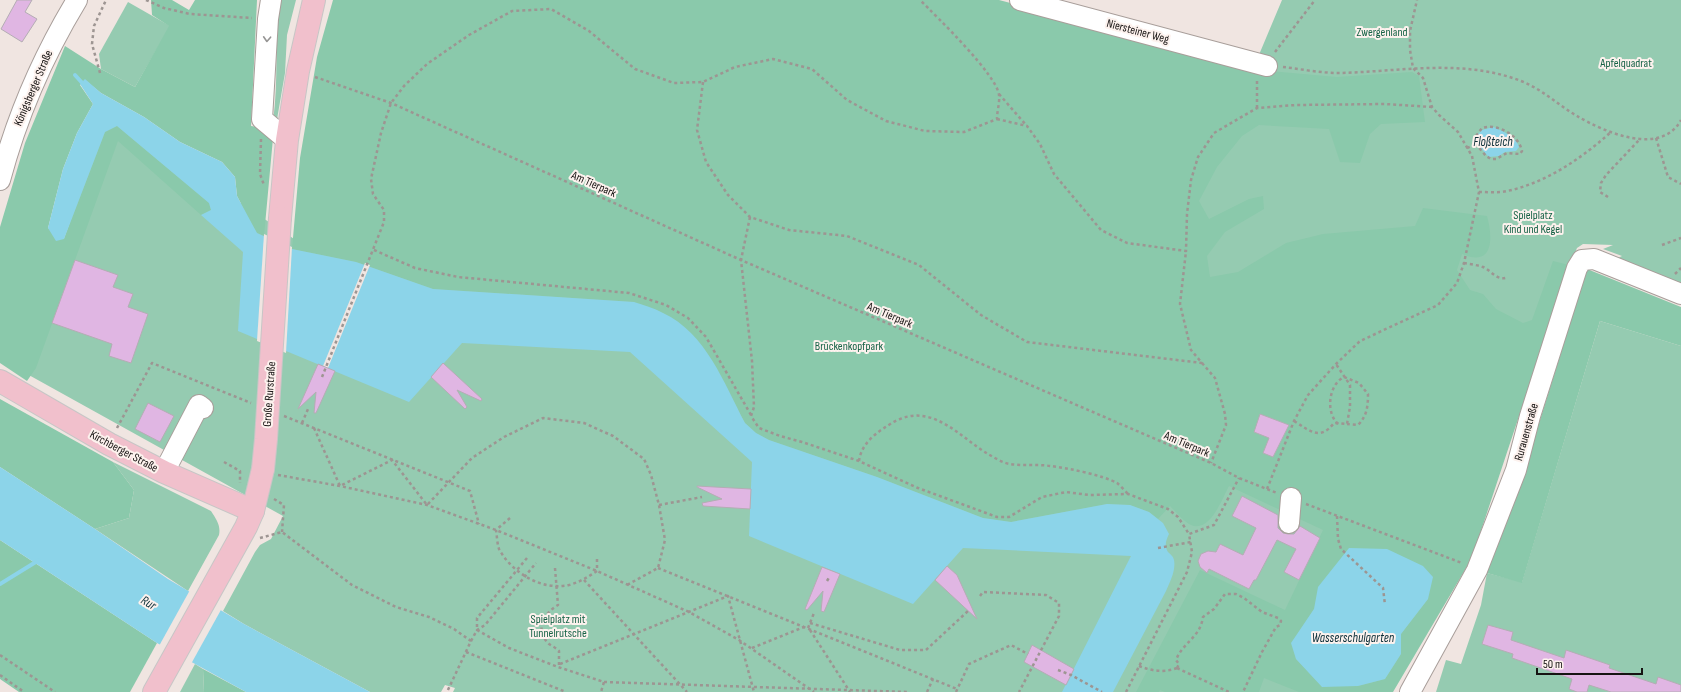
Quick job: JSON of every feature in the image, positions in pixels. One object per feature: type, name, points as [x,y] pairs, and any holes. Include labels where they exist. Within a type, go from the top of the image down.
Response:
[{"type":"main road","name":"Große Rurstraße","points":[[154,692],[256,494],[266,439],[280,218],[287,140],[298,71],[314,0]]},
{"type":"main road","name":"Kirchberger Straße","points":[[0,380],[109,444],[164,472],[256,494]]},
{"type":"street","name":"Königsberger Straße","points":[[0,180],[8,149],[32,85],[60,28],[77,0]]},
{"type":"street","name":"Niersteiner Weg","points":[[1020,0],[1262,64]]},
{"type":"street","points":[[270,10],[262,119],[287,140]]},
{"type":"street","name":"Rurauenstraße","points":[[1410,692],[1477,570],[1516,470],[1530,416],[1577,268],[1582,260],[1594,259],[1681,294]]},
{"type":"street","points":[[164,472],[199,405],[203,408]]},
{"type":"street","points":[[1289,523],[1291,498]]},
{"type":"path","points":[[100,73],[92,44],[94,26],[106,0]]},
{"type":"path","points":[[146,0],[164,8],[190,14],[270,10]]},
{"type":"path","points":[[920,0],[957,37],[995,83],[999,94],[1027,126],[1040,144],[1054,174],[1101,230],[1127,243],[1186,251]]},
{"type":"path","points":[[1257,108],[1256,81],[1262,64],[1315,0]]},
{"type":"path","points":[[1267,489],[1294,421],[1308,395],[1336,364],[1360,341],[1438,305],[1457,283],[1464,263],[1479,192],[1472,156],[1458,132],[1432,107],[1423,78],[1413,68],[1410,50],[1410,32],[1417,0]]},
{"type":"path","points":[[322,377],[384,222],[384,210],[373,194],[371,179],[381,133],[391,103],[404,86],[427,64],[469,35],[512,11],[551,8],[589,31],[635,69],[674,83],[703,82],[734,66],[773,59],[812,69],[847,100],[886,121],[925,131],[964,132],[997,119],[1027,126]]},
{"type":"path","points":[[1380,32],[1391,28],[1410,32]]},
{"type":"path","points":[[1262,64],[1337,73],[1413,68],[1472,70],[1502,75],[1522,81],[1552,97],[1576,116],[1611,132],[1640,140],[1656,138],[1669,133],[1681,120]]},
{"type":"path","name":"Am Tierpark","points":[[298,71],[391,103],[741,260],[1210,463],[1239,478],[1477,570]]},
{"type":"path","points":[[703,82],[697,130],[706,162],[728,195],[750,217],[789,230],[847,236],[919,264],[981,316],[1027,342],[1202,363]]},
{"type":"path","points":[[997,119],[999,94]]},
{"type":"path","points":[[1210,463],[1221,441],[1226,425],[1226,414],[1215,378],[1191,350],[1180,304],[1186,251],[1187,214],[1191,180],[1198,157],[1214,133],[1257,108],[1296,105],[1385,104],[1432,107]]},
{"type":"path","points":[[262,119],[260,174],[265,188]]},
{"type":"path","points":[[1488,126],[1495,126],[1519,142],[1522,151],[1520,154],[1507,153],[1496,159],[1491,159],[1486,156],[1476,144],[1476,136],[1479,131],[1488,126]]},
{"type":"path","points":[[1479,192],[1506,191],[1532,183],[1559,171],[1598,144],[1611,132]]},
{"type":"path","points":[[1656,138],[1668,177],[1681,184]]},
{"type":"path","points":[[1608,197],[1600,192],[1601,183],[1606,175],[1640,140]]},
{"type":"path","points":[[1467,148],[1476,144]]},
{"type":"path","points":[[750,217],[741,260],[752,361],[754,407],[751,416]]},
{"type":"path","points":[[1662,245],[1681,238]]},
{"type":"path","points":[[374,250],[416,268],[458,277],[629,293],[666,305],[688,318],[706,338],[759,428],[780,436],[859,460],[918,488],[997,517],[1009,517],[1042,497],[1066,492],[1089,495],[1128,494],[1168,509],[1178,517],[1188,534],[1191,542],[1191,562],[1126,692]]},
{"type":"path","points":[[1464,263],[1485,267],[1498,277],[1505,279],[1508,278]]},
{"type":"path","points":[[109,444],[152,363],[253,403]]},
{"type":"path","points":[[1336,364],[1350,385],[1351,393],[1347,424]]},
{"type":"path","points":[[1294,421],[1311,431],[1322,434],[1334,423],[1338,424],[1358,425],[1366,412],[1368,394],[1359,383],[1344,377],[1338,380],[1333,388],[1331,398],[1330,410],[1334,420],[1338,424]]},
{"type":"path","points":[[302,423],[308,408]]},
{"type":"path","points":[[281,414],[470,491],[480,524]]},
{"type":"path","points":[[859,460],[860,454],[865,445],[876,433],[900,419],[918,415],[936,419],[996,459],[1009,464],[1049,466],[1104,478],[1118,484],[1128,494]]},
{"type":"path","points":[[427,505],[472,458],[504,436],[543,418],[584,423],[613,436],[644,459],[651,475],[660,505],[665,540],[658,568],[627,585]]},
{"type":"path","points":[[314,428],[340,486]]},
{"type":"path","points":[[340,486],[392,460]]},
{"type":"path","points":[[392,460],[427,505]]},
{"type":"path","points":[[224,462],[237,469]]},
{"type":"path","points":[[1188,534],[1214,525],[1239,478]]},
{"type":"path","points":[[256,494],[340,486],[427,505],[496,530],[597,571],[689,612],[752,648],[814,692]]},
{"type":"path","points":[[256,494],[284,505],[282,532]]},
{"type":"path","points":[[660,505],[702,497]]},
{"type":"path","points":[[1337,516],[1338,539],[1341,549],[1383,588],[1385,605]]},
{"type":"path","points":[[496,530],[510,518]]},
{"type":"path","points":[[496,530],[499,547],[506,559],[516,570],[536,582],[558,586],[569,585],[584,580],[597,571]]},
{"type":"path","points":[[266,536],[282,532]]},
{"type":"path","points":[[282,532],[352,585],[396,606],[428,617],[454,629],[471,641]]},
{"type":"path","points":[[1158,548],[1191,542]]},
{"type":"path","points":[[447,692],[477,630],[477,618],[527,558]]},
{"type":"path","points":[[597,558],[597,571]]},
{"type":"path","points":[[477,630],[485,625],[536,563]]},
{"type":"path","points":[[555,568],[558,586],[558,605],[549,610],[542,622],[542,634],[549,644],[559,651],[559,666]]},
{"type":"path","points":[[658,568],[957,690],[968,664],[1011,645],[1028,654]]},
{"type":"path","points":[[827,582],[830,576]]},
{"type":"path","points":[[584,580],[686,692]]},
{"type":"path","points":[[980,596],[983,592],[1046,594],[1059,602],[1059,616],[1019,692]]},
{"type":"path","points":[[1177,668],[1179,664],[1176,660],[1179,654],[1198,633],[1203,617],[1214,609],[1225,594],[1236,594],[1244,598],[1262,612],[1278,618],[1281,621],[1280,625],[1276,627],[1262,652],[1243,692]]},
{"type":"path","points":[[559,666],[728,596]]},
{"type":"path","points":[[728,596],[754,692]]},
{"type":"path","points":[[810,623],[900,650],[926,650],[968,611]]},
{"type":"path","points":[[752,648],[807,628],[814,613]]},
{"type":"path","points":[[807,628],[849,691]]},
{"type":"path","points":[[477,630],[509,648],[604,682],[908,692]]},
{"type":"path","points":[[466,652],[566,692]]},
{"type":"path","points":[[0,655],[55,692]]},
{"type":"path","points":[[1139,666],[1168,672],[1177,668],[1229,692]]},
{"type":"path","points":[[1058,670],[1071,675],[1102,692]]},
{"type":"path","points":[[0,676],[24,692]]},
{"type":"path","points":[[927,692],[933,679]]},
{"type":"path","points":[[602,692],[604,682]]},
{"type":"green space","points":[[151,0],[172,0],[189,10],[195,0],[257,0],[251,126],[263,128],[273,138],[264,236],[257,233],[251,223],[237,196],[235,177],[222,162],[180,142],[144,117],[101,93],[85,80],[80,85],[93,104],[77,133],[63,169],[48,228],[64,239],[105,132],[117,126],[209,203],[211,210],[201,215],[118,141],[36,368],[27,381],[0,363],[0,227],[25,143],[65,46],[101,69],[135,87],[169,26],[152,15]]},
{"type":"green space","points":[[280,0],[296,0],[287,35],[285,73],[276,125],[273,121],[276,91],[277,30]]},
{"type":"green space","points":[[333,0],[999,0],[1270,71],[1337,77],[1412,72],[1419,76],[1425,122],[1381,124],[1370,134],[1360,163],[1340,162],[1329,129],[1259,125],[1242,136],[1217,167],[1199,201],[1209,219],[1249,199],[1263,196],[1264,209],[1225,232],[1207,256],[1210,277],[1238,272],[1286,243],[1323,234],[1415,226],[1423,208],[1487,216],[1490,241],[1486,254],[1480,257],[1473,257],[1462,254],[1457,270],[1470,290],[1483,294],[1496,309],[1523,323],[1532,320],[1553,261],[1569,265],[1472,558],[1393,692],[1299,692],[1264,678],[1259,692],[1165,692],[1160,690],[1159,692],[1136,692],[1200,570],[1285,610],[1323,530],[1229,486],[1210,520],[1198,526],[1191,525],[1186,522],[1170,506],[1158,519],[1149,512],[1130,505],[1107,504],[1011,522],[983,518],[877,477],[769,440],[756,433],[745,423],[715,366],[634,302],[433,289],[356,262],[292,249],[300,158],[317,57]],"holes":[[[1428,599],[1401,634],[1401,654],[1385,679],[1358,686],[1322,686],[1296,659],[1292,643],[1314,609]]]},
{"type":"green space","name":"Brückenkopfpark","points":[[1282,0],[1681,0],[1681,285],[1618,258],[1622,256],[1603,249],[1613,245],[1583,244],[1577,248],[1392,692],[453,692],[455,688],[445,685],[441,692],[370,692],[244,624],[223,611],[255,552],[260,545],[271,539],[283,516],[18,369],[108,114],[306,247],[1248,81]]},
{"type":"green space","points":[[128,2],[170,26],[135,87],[101,69],[99,54]]},
{"type":"green space","points":[[1587,269],[1681,307],[1681,346],[1600,321],[1522,583],[1487,573],[1526,465]]},
{"type":"green space","points":[[1600,321],[1681,346],[1681,692],[1436,692],[1446,660],[1461,664],[1481,605],[1487,573],[1522,582]]},
{"type":"green space","points":[[0,399],[113,462],[134,490],[129,518],[95,529],[0,467]]},
{"type":"green space","points":[[113,462],[211,511],[216,519],[219,525],[219,535],[188,591],[95,529],[129,518],[134,490]]},
{"type":"green space","points":[[0,540],[157,643],[130,692],[19,692],[0,679]]},
{"type":"green space","points":[[195,664],[203,669],[204,692],[180,692]]},
{"type":"green space","points":[[203,669],[246,692],[204,692]]},
{"type":"water","points":[[85,79],[101,93],[144,117],[180,142],[222,162],[235,177],[237,196],[257,233],[292,249],[356,262],[433,289],[634,302],[652,308],[678,322],[691,333],[702,346],[721,376],[745,423],[756,433],[769,440],[877,477],[983,518],[1011,522],[1107,504],[1130,505],[1149,512],[1163,523],[1169,534],[1166,545],[1168,552],[1174,560],[1173,572],[1166,591],[1113,692],[1062,692],[1131,556],[963,548],[913,604],[749,536],[752,462],[630,352],[462,343],[409,402],[238,331],[243,252],[201,215],[211,210],[209,203],[117,126],[105,132],[64,239],[56,241],[48,228],[63,169],[77,133],[93,104],[80,84]]},
{"type":"water","name":"Floßteich","points":[[1493,127],[1505,132],[1515,140],[1519,147],[1516,151],[1505,152],[1499,156],[1489,157],[1482,150],[1477,139],[1477,135],[1482,130]]},
{"type":"water","name":"Rur","points":[[0,467],[168,579],[244,624],[370,692],[246,692],[157,643],[0,540]]},
{"type":"water","name":"Wasserschulgarten","points":[[1349,548],[1387,549],[1423,566],[1433,577],[1428,599],[1401,634],[1401,654],[1385,679],[1358,686],[1322,687],[1296,659],[1291,643],[1314,609],[1318,587]]},
{"type":"pier","points":[[264,234],[292,247],[286,353],[257,341]]},
{"type":"pier","points":[[365,263],[370,265],[328,368],[323,366]]},
{"type":"pier","points":[[190,590],[222,608],[191,664],[159,646]]},
{"type":"building","points":[[17,0],[32,0],[25,12],[37,19],[22,42],[1,29]]},
{"type":"building","points":[[75,260],[118,275],[113,287],[133,294],[128,307],[148,314],[131,363],[109,356],[112,344],[52,323]]},
{"type":"building","points":[[443,363],[482,399],[481,401],[457,390],[467,407],[465,409],[431,377]]},
{"type":"building","points":[[318,364],[335,371],[316,413],[314,413],[316,392],[298,409]]},
{"type":"building","points":[[148,403],[174,416],[160,442],[135,429]]},
{"type":"building","points":[[1260,414],[1289,425],[1273,457],[1263,453],[1269,438],[1254,432]]},
{"type":"building","points":[[697,486],[751,489],[750,509],[703,506],[702,503],[722,499]]},
{"type":"building","points":[[1242,496],[1278,515],[1278,528],[1283,533],[1294,534],[1300,526],[1320,538],[1299,580],[1284,572],[1296,549],[1277,540],[1256,580],[1254,580],[1249,589],[1209,569],[1207,573],[1200,567],[1198,561],[1201,554],[1208,551],[1216,552],[1220,544],[1243,555],[1256,528],[1232,516]]},
{"type":"building","points":[[947,566],[957,575],[977,619],[935,580]]},
{"type":"building","points":[[822,567],[840,574],[824,612],[821,611],[823,591],[807,610],[805,609]]},
{"type":"building","points":[[1488,625],[1513,632],[1511,640],[1564,658],[1566,650],[1610,665],[1609,668],[1656,684],[1658,677],[1681,685],[1681,692],[1611,692],[1589,685],[1587,692],[1577,692],[1569,689],[1572,679],[1512,658],[1513,654],[1482,644]]},
{"type":"building","points":[[1032,645],[1074,669],[1066,685],[1024,662]]},
{"type":"waterway","points":[[75,75],[85,86]]},
{"type":"waterway","points":[[0,584],[39,560]]},
{"type":"park label","name":"Zwergenland","points":[[1382,32]]},
{"type":"park label","name":"Apfelquadrat","points":[[1626,63]]},
{"type":"park label","name":"Spielplatz Kind und Kegel","points":[[1533,222]]},
{"type":"park label","name":"Spielplatz mit Tunnelrutsche","points":[[558,626]]}]
